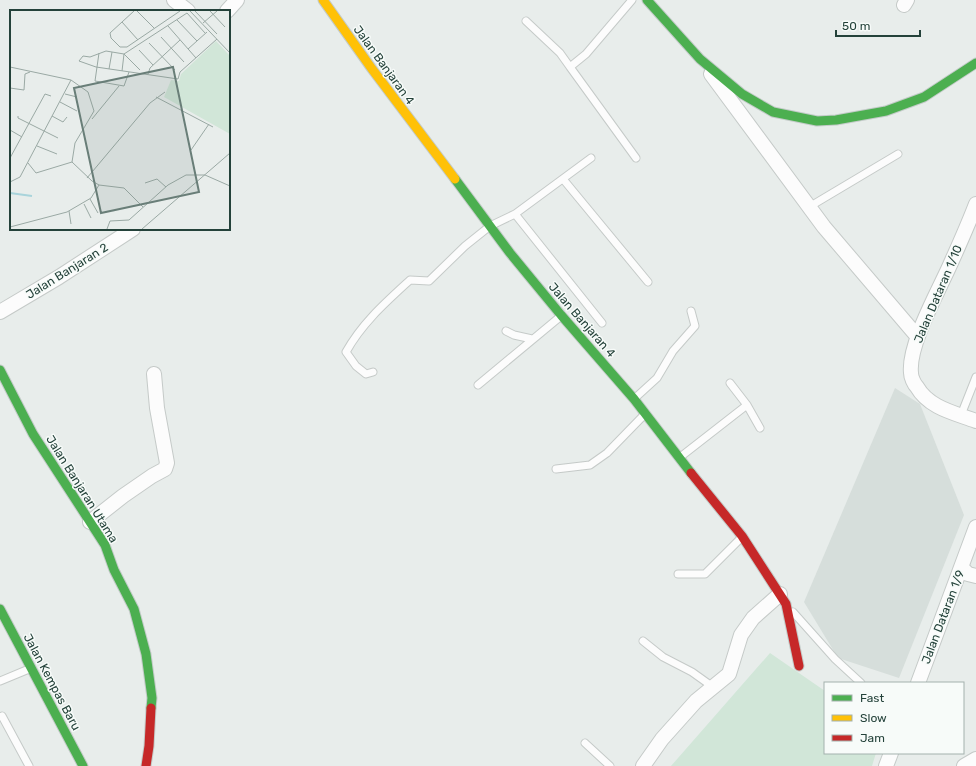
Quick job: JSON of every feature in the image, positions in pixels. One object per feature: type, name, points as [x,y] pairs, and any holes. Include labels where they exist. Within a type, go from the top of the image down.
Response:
[{"type":"street","points":[[174,0],[187,10]]},
{"type":"street","points":[[228,10],[237,0]]},
{"type":"street","name":"Jalan Banjaran 4","points":[[323,0],[381,81],[510,253],[561,315],[646,413],[679,458],[742,536],[783,599],[799,666]]},
{"type":"street","points":[[647,0],[700,59],[824,227],[917,336]]},
{"type":"street","points":[[700,59],[742,94],[773,112],[817,121],[836,120],[886,111],[924,97],[976,63]]},
{"type":"street","name":"Jalan Dataran 1/10","points":[[976,204],[958,248],[917,336],[911,374],[916,387],[937,407],[976,421]]},
{"type":"street","name":"Jalan Banjaran 2","points":[[0,312],[64,274],[131,230]]},
{"type":"street","name":"Jalan Banjaran Utama","points":[[0,370],[33,434],[105,545],[114,570],[134,609],[146,654],[152,698],[149,746],[146,766]]},
{"type":"street","points":[[90,522],[152,476],[165,469],[167,463],[156,408],[154,374]]},
{"type":"street","name":"Jalan Dataran 1/9","points":[[918,682],[976,527]]},
{"type":"street","points":[[962,568],[968,574],[976,576]]},
{"type":"street","points":[[643,766],[662,739],[696,701],[729,674],[741,635],[753,618],[783,599]]},
{"type":"street","name":"Jalan Kempas Baru","points":[[0,608],[83,766]]},
{"type":"street","points":[[886,766],[891,754]]},
{"type":"street","points":[[964,766],[976,759]]},
{"type":"lane","points":[[570,67],[586,54],[632,0]]},
{"type":"lane","points":[[526,21],[560,53],[636,158]]},
{"type":"lane","points":[[809,207],[898,154]]},
{"type":"lane","points":[[373,372],[366,374],[356,366],[346,352],[355,336],[384,303],[410,280],[429,281],[465,246],[490,226],[515,214],[591,158]]},
{"type":"lane","points":[[563,179],[648,282]]},
{"type":"lane","points":[[515,214],[602,323]]},
{"type":"lane","points":[[634,399],[657,378],[673,351],[695,326],[691,311]]},
{"type":"lane","points":[[478,385],[561,315]]},
{"type":"lane","points":[[506,331],[514,335],[532,339]]},
{"type":"lane","points":[[961,415],[976,377]]},
{"type":"lane","points":[[730,383],[760,428]]},
{"type":"lane","points":[[679,458],[746,405]]},
{"type":"lane","points":[[556,470],[590,465],[607,452],[646,413]]},
{"type":"lane","points":[[678,574],[705,574],[742,536]]},
{"type":"lane","points":[[783,599],[835,659],[860,682]]},
{"type":"lane","points":[[643,641],[663,657],[692,672],[713,687]]},
{"type":"lane","points":[[0,682],[31,668]]},
{"type":"lane","points":[[2,716],[29,766]]},
{"type":"lane","points":[[585,743],[610,766]]},
{"type":"shaded area","points":[[895,388],[920,404],[964,515],[899,678],[838,658],[804,602]]},
{"type":"green space","points":[[770,653],[824,690],[824,754],[876,754],[872,766],[671,766]]},
{"type":"traffic: fast","points":[[647,0],[700,59],[742,94],[773,112],[817,121],[836,120],[886,111],[924,97],[976,63]]},
{"type":"traffic: fast","points":[[455,179],[510,253],[561,315],[634,399],[691,473]]},
{"type":"traffic: fast","points":[[0,370],[33,434],[105,545],[114,570],[134,609],[146,654],[152,698],[151,708]]},
{"type":"traffic: fast","points":[[0,609],[83,766]]},
{"type":"traffic: slow","points":[[323,0],[372,69],[455,179]]},
{"type":"traffic: jam","points":[[691,473],[742,536],[786,604],[799,666]]},
{"type":"traffic: jam","points":[[146,766],[149,746],[151,708]]}]
